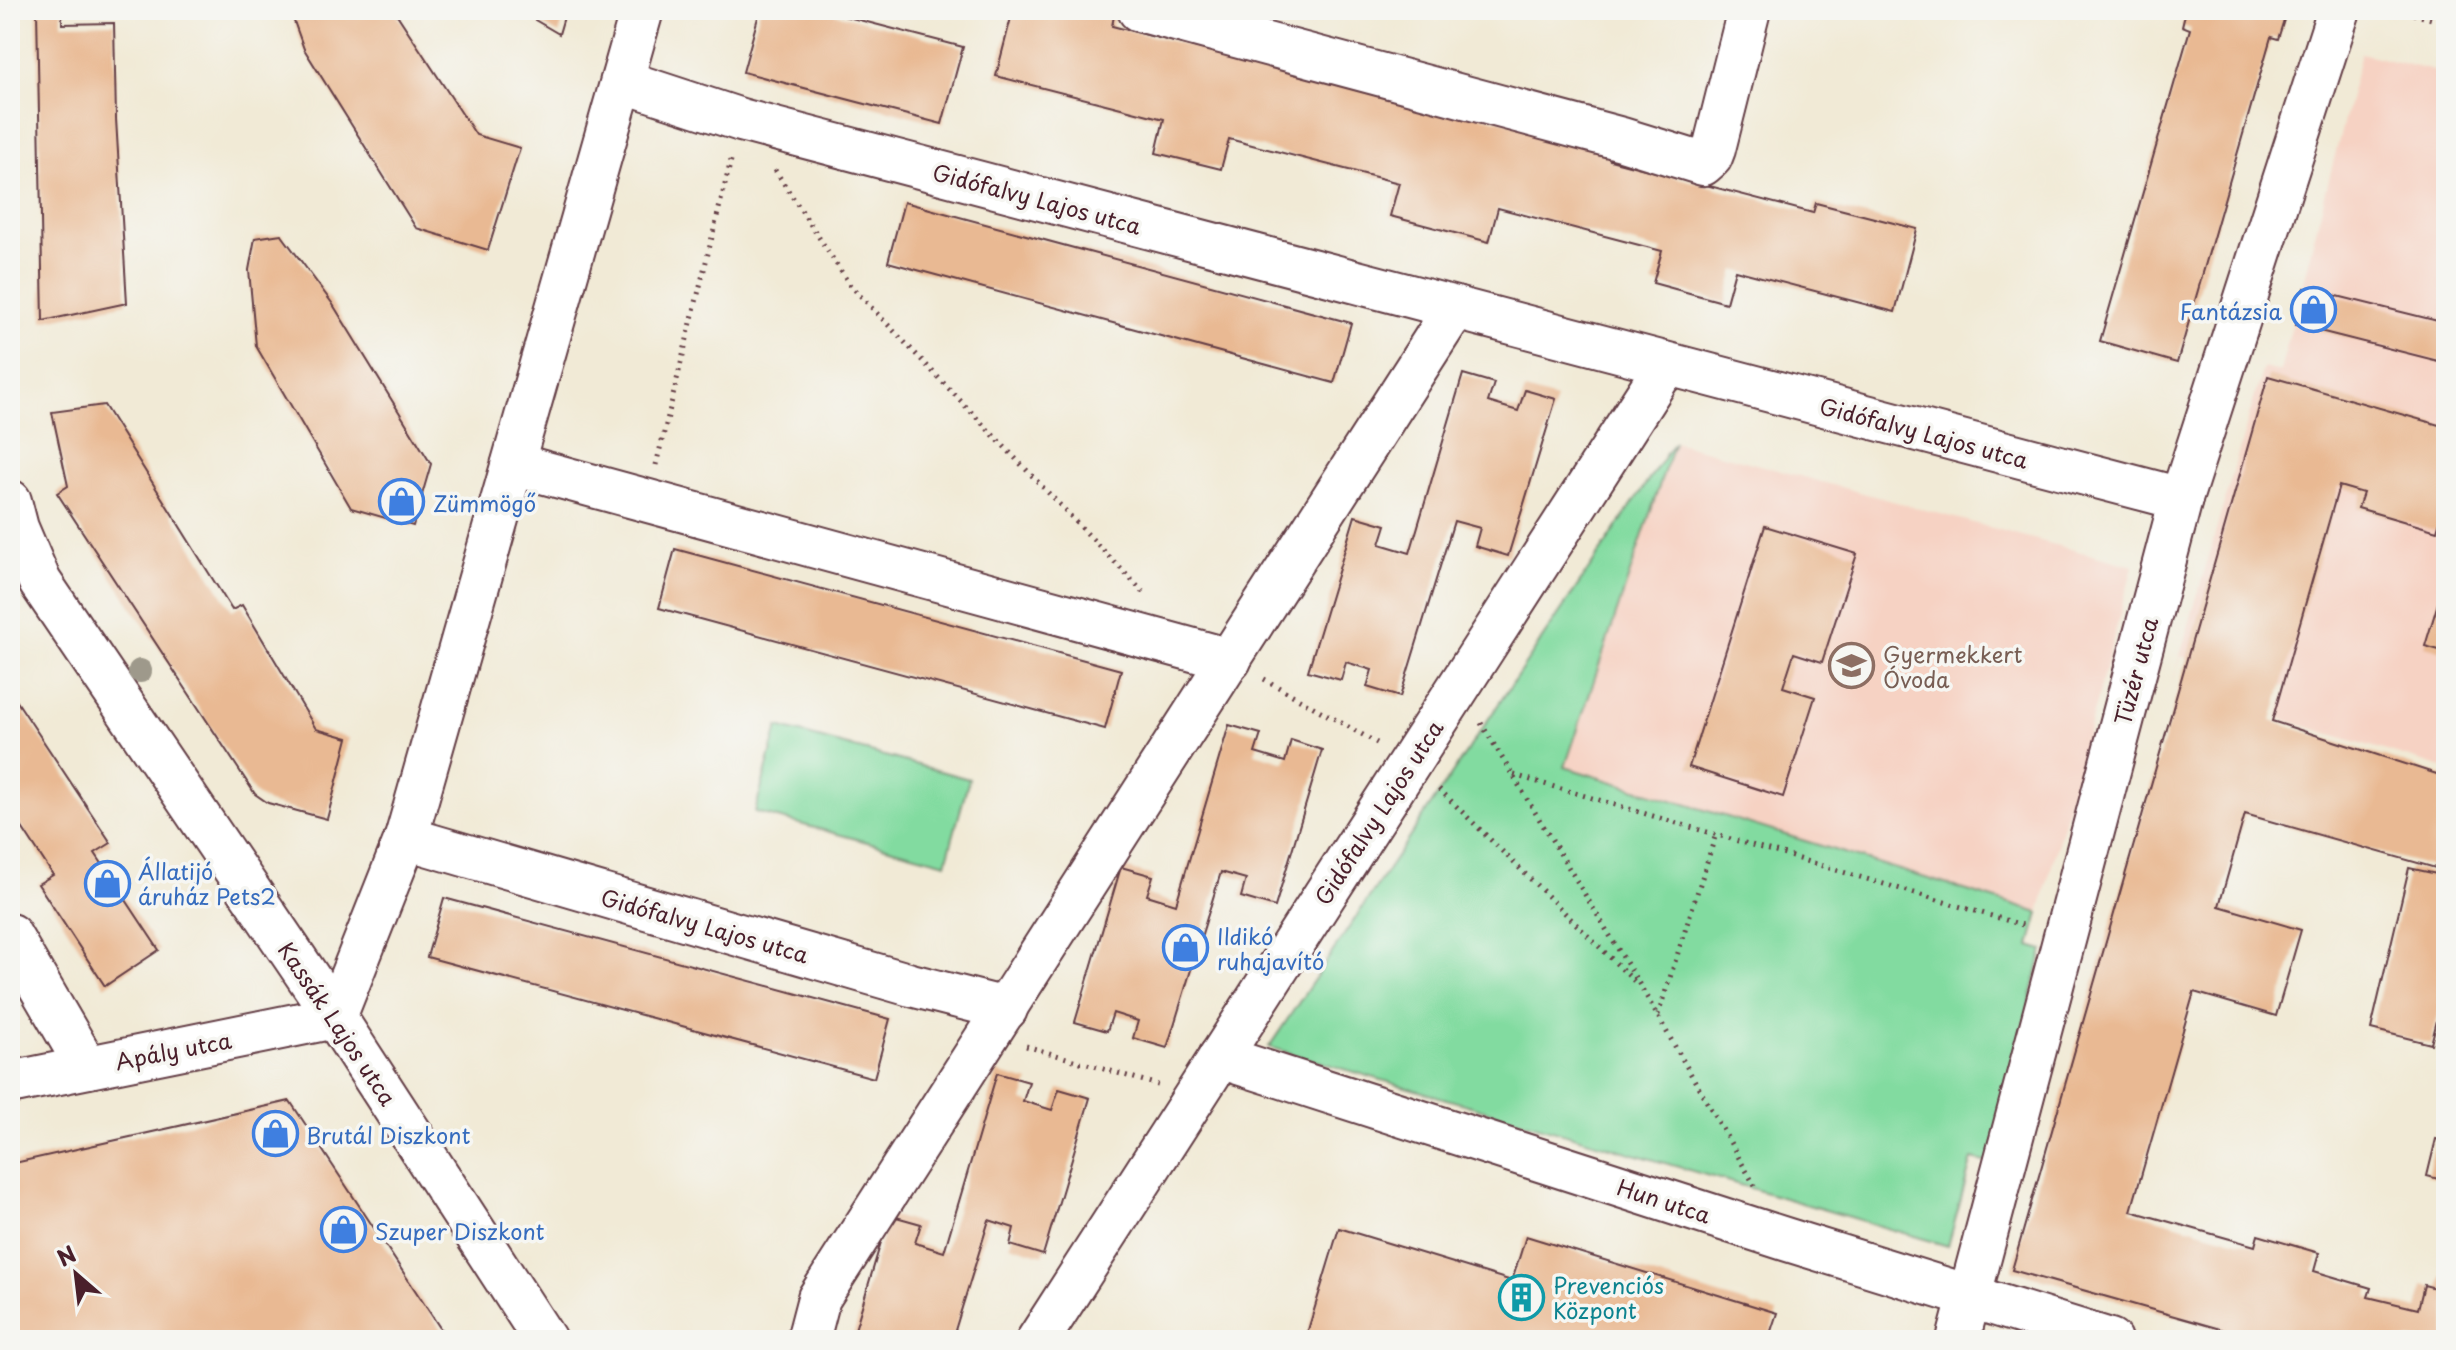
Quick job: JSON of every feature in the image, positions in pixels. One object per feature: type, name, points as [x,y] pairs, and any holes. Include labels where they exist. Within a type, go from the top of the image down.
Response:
[{"type":"street","points":[[335,1017],[406,838],[642,10]]},
{"type":"street","points":[[1139,10],[1622,139],[1703,164],[1714,149],[1749,10]]},
{"type":"street","name":"Tüzér utca","points":[[1958,1340],[2181,499],[2339,10]]},
{"type":"street","name":"Gidófalvy Lajos utca","points":[[622,81],[741,120],[2181,499]]},
{"type":"street","points":[[808,1340],[819,1298],[1455,308]]},
{"type":"street","name":"Gidófalvy Lajos utca","points":[[1038,1340],[1666,365]]},
{"type":"street","points":[[513,464],[1230,660]]},
{"type":"street","name":"Kassák Lajos utca","points":[[10,501],[17,528],[40,582],[335,1017],[545,1340]]},
{"type":"street","name":"Gidófalvy Lajos utca","points":[[406,838],[911,985],[998,1022]]},
{"type":"street","points":[[10,935],[87,1067]]},
{"type":"street","name":"Apály utca","points":[[10,1083],[335,1017]]},
{"type":"street","name":"Hun utca","points":[[1220,1057],[2110,1340]]},
{"type":"path","points":[[2398,10],[2446,23]]},
{"type":"path","points":[[648,501],[741,120]]},
{"type":"path","points":[[741,120],[850,285],[1145,594]]},
{"type":"path","points":[[1230,660],[1410,761],[1641,987]]},
{"type":"path","points":[[1459,686],[1641,987],[1755,1186]]},
{"type":"path","points":[[1513,775],[2064,937]]},
{"type":"path","points":[[1658,1016],[1716,834]]},
{"type":"path","points":[[998,1022],[1195,1095]]},
{"type":"shaded area","points":[[2361,53],[2446,74],[2446,769],[2278,718],[2287,687],[2181,656],[2171,687],[2263,368],[2280,372]]},
{"type":"shaded area","name":"Gyermekkert Óvoda","points":[[1674,442],[2133,566],[2039,913],[1564,767]]},
{"type":"green space","points":[[1674,442],[1565,767],[2039,913],[2030,946],[2043,950],[1989,1163],[1972,1159],[1948,1246],[1269,1047]]},
{"type":"green space","points":[[778,727],[969,779],[946,863],[755,812]]},
{"type":"building","points":[[37,10],[62,10],[62,24],[114,23],[116,119],[127,303],[43,321]]},
{"type":"building","points":[[290,10],[394,10],[476,135],[520,148],[488,250],[416,228],[304,49]]},
{"type":"building","points":[[518,10],[566,10],[559,34]]},
{"type":"building","points":[[760,10],[821,10],[963,47],[942,124],[743,72]]},
{"type":"building","points":[[1013,10],[1093,10],[1114,16],[1112,26],[1315,78],[1613,146],[1610,160],[1813,213],[1816,203],[1917,229],[1895,312],[1735,270],[1726,303],[1653,283],[1662,251],[1498,208],[1489,242],[1390,216],[1399,183],[1229,139],[1221,169],[1156,153],[1164,119],[996,76]]},
{"type":"building","points":[[2186,10],[2287,10],[2278,39],[2271,37],[2177,363],[2100,341],[2190,29],[2182,26]]},
{"type":"building","points":[[904,202],[1351,323],[1334,383],[888,262]]},
{"type":"building","points":[[281,234],[332,303],[431,464],[413,526],[351,508],[256,346],[249,270],[255,238]]},
{"type":"building","points":[[2305,288],[2446,323],[2446,363],[2296,325]]},
{"type":"building","points":[[1463,374],[1494,383],[1488,402],[1518,411],[1525,390],[1556,399],[1508,556],[1475,546],[1480,528],[1454,521],[1400,697],[1367,687],[1372,670],[1346,662],[1341,680],[1308,671],[1355,516],[1386,525],[1380,544],[1410,553]]},
{"type":"building","points":[[2268,376],[2446,427],[2446,500],[2437,531],[2358,508],[2363,493],[2339,486],[2272,721],[2446,777],[2446,871],[2245,814],[2219,906],[2301,930],[2276,1016],[2194,992],[2131,1211],[2255,1246],[2258,1235],[2319,1253],[2314,1271],[2371,1288],[2368,1297],[2418,1309],[2424,1285],[2439,1289],[2442,1276],[2446,1276],[2446,1340],[2259,1340],[2012,1270]]},
{"type":"building","points":[[104,405],[232,610],[242,605],[316,729],[348,738],[327,819],[268,803],[255,794],[57,493],[68,486],[52,412]]},
{"type":"building","points":[[1765,526],[1857,554],[1822,662],[1794,653],[1783,687],[1815,697],[1783,797],[1689,767]]},
{"type":"building","points":[[675,549],[1121,670],[1105,729],[659,608]]},
{"type":"building","points":[[2446,580],[2446,652],[2425,646]]},
{"type":"building","points":[[10,691],[111,843],[95,853],[159,950],[105,986],[38,884],[53,875],[10,809]]},
{"type":"building","points":[[1229,725],[1261,734],[1255,753],[1285,762],[1291,740],[1322,750],[1275,907],[1241,897],[1246,879],[1221,872],[1167,1048],[1133,1038],[1138,1021],[1113,1013],[1107,1031],[1075,1022],[1121,867],[1153,876],[1147,895],[1176,904]]},
{"type":"building","points":[[2409,868],[2446,876],[2446,906],[2442,923],[2446,924],[2446,997],[2443,997],[2431,1044],[2371,1029]]},
{"type":"building","points":[[444,898],[890,1019],[874,1078],[427,957]]},
{"type":"building","points":[[997,1073],[1029,1082],[1023,1101],[1052,1110],[1059,1089],[1090,1098],[1043,1255],[1010,1245],[1014,1228],[989,1220],[952,1340],[852,1340],[889,1215],[921,1224],[915,1243],[944,1252]]},
{"type":"building","points":[[290,1101],[448,1340],[10,1340],[10,1164]]},
{"type":"building","points":[[2436,1139],[2446,1141],[2446,1181],[2427,1176]]},
{"type":"building","name":"Prevenciós Központ","points":[[1339,1228],[1512,1281],[1526,1236],[1777,1313],[1768,1340],[1305,1340]]},
{"type":"place","name":"Fantázsia","points":[[2313,310]]},
{"type":"place","name":"Zümmögő","points":[[402,502]]},
{"type":"place","name":"Gyermekkert Óvoda","points":[[1852,666]]},
{"type":"place","name":"Állatijó áruház Pets2","points":[[107,883]]},
{"type":"place","name":"Ildikó ruhajavító","points":[[1186,948]]},
{"type":"place","name":"Brutál Diszkont","points":[[275,1134]]},
{"type":"place","name":"Szuper Diszkont","points":[[344,1230]]},
{"type":"place","name":"Prevenciós Központ","points":[[1522,1297]]}]
